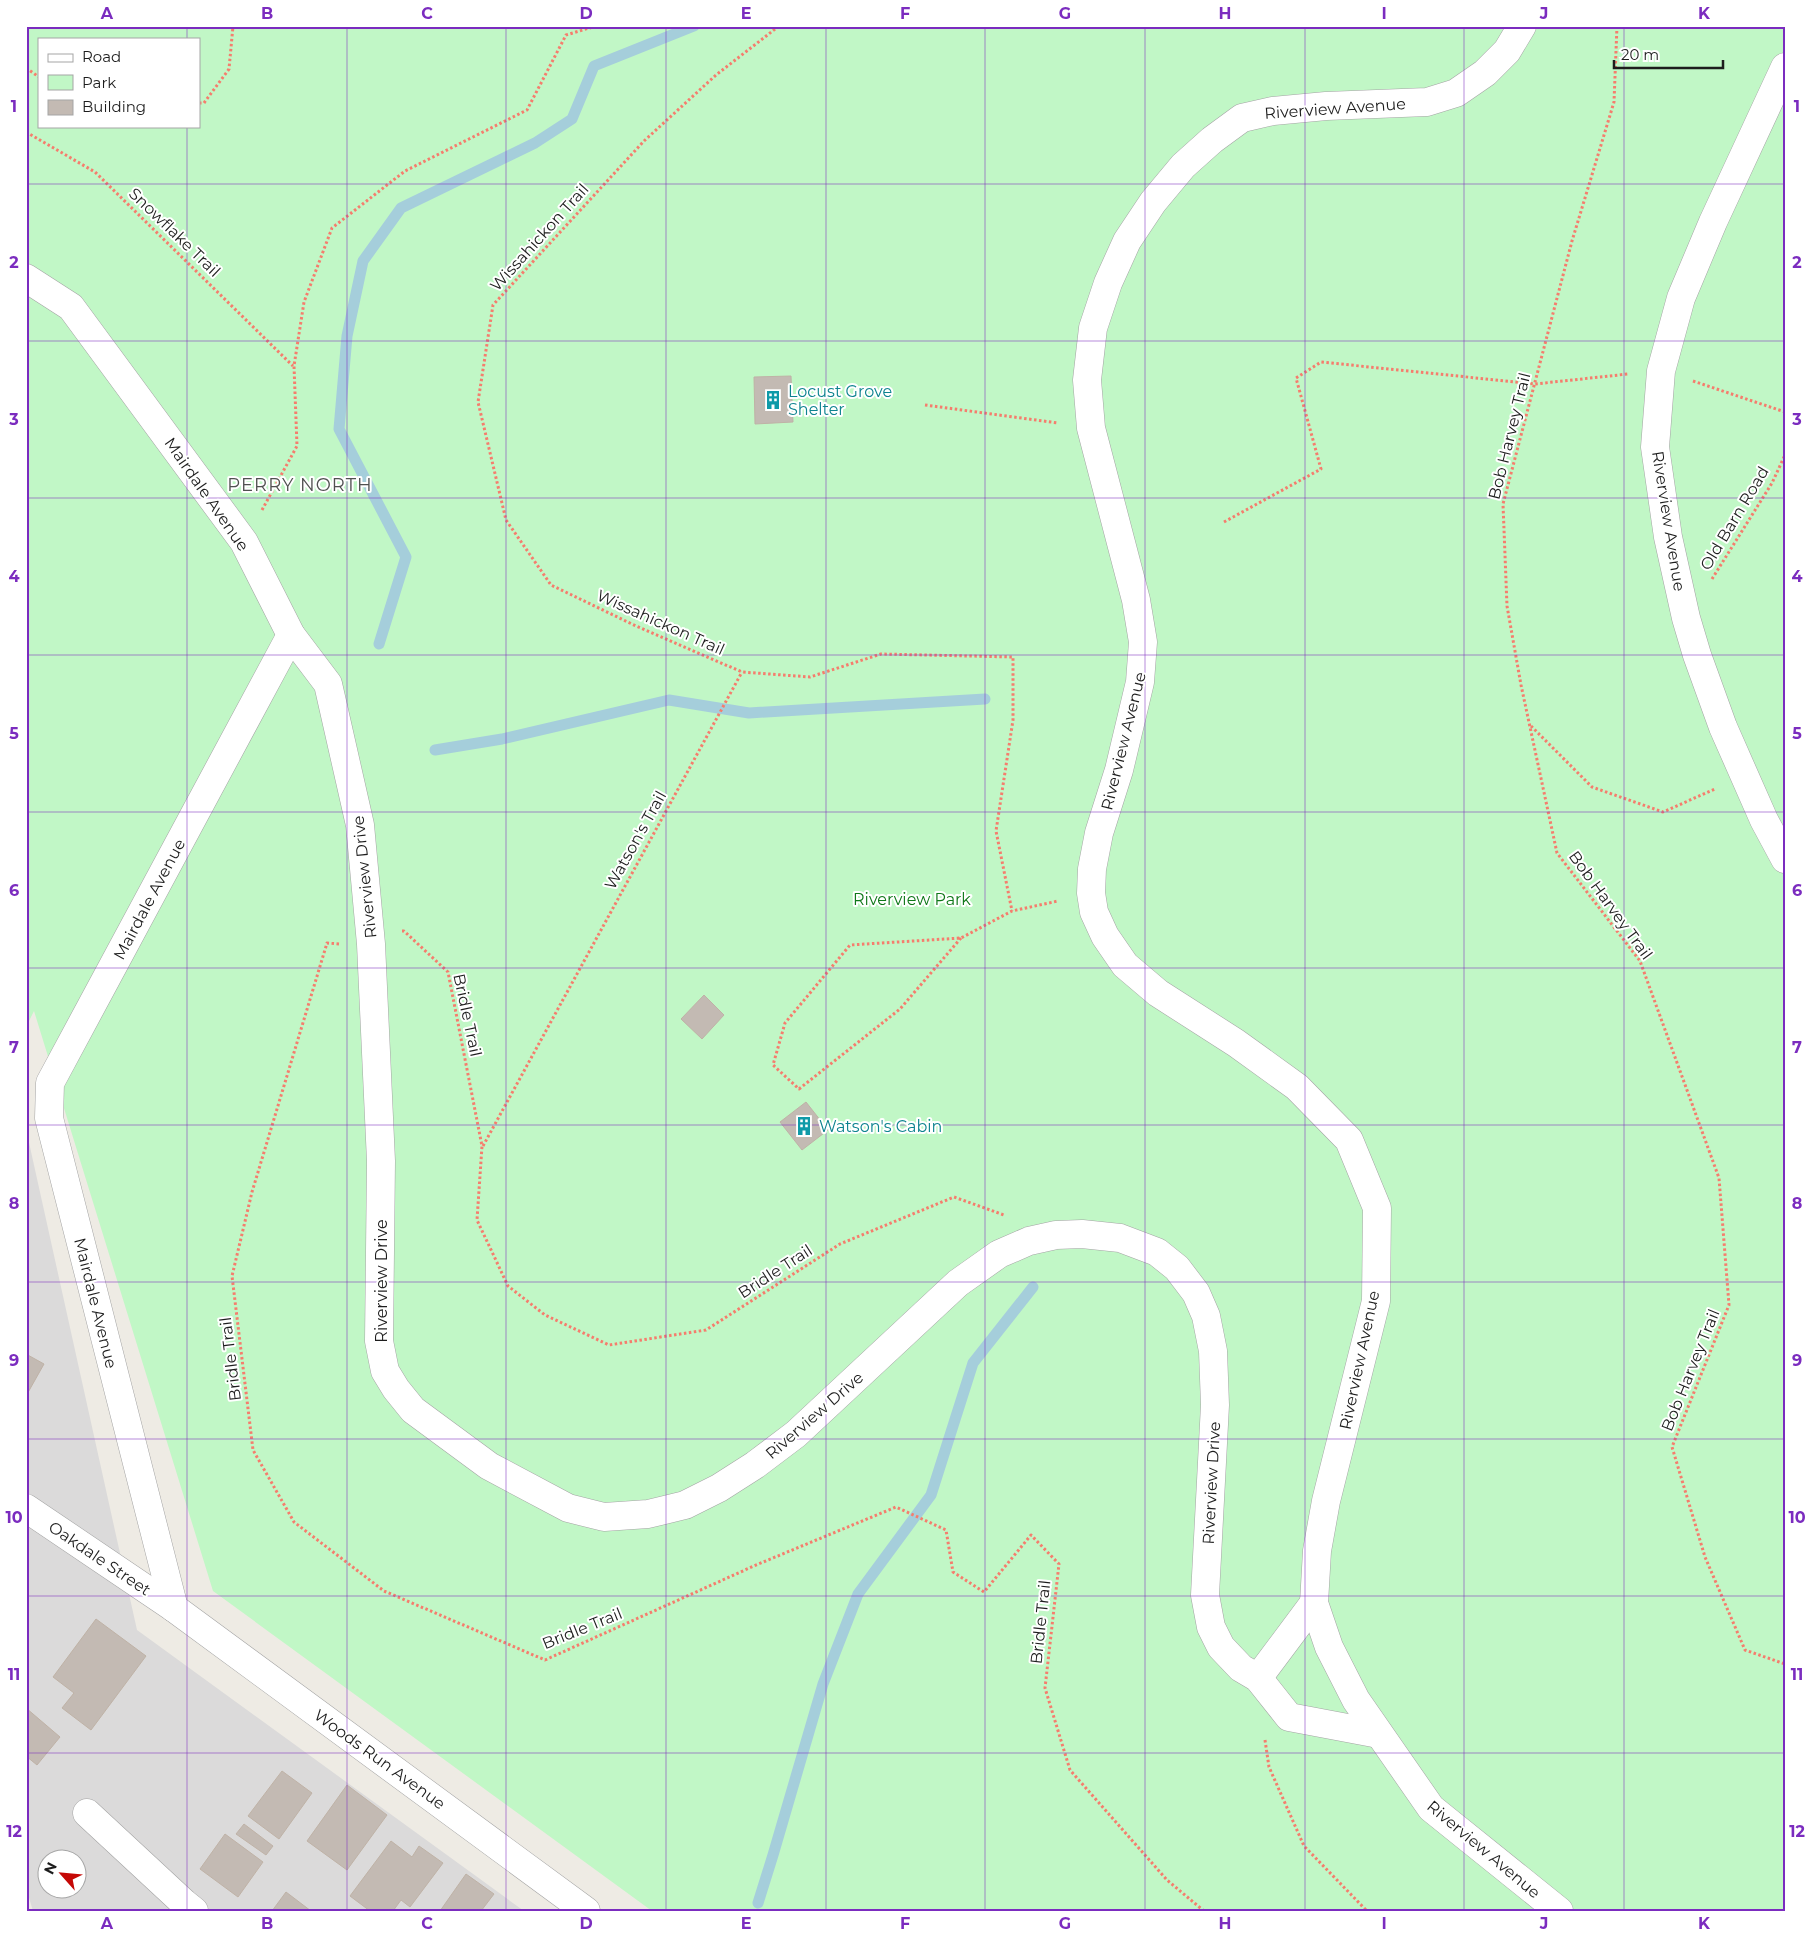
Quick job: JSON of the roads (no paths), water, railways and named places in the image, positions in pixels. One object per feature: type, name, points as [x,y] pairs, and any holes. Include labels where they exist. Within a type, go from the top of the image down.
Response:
[{"type":"street","name":"Riverview Avenue","points":[[1522,26],[1507,51],[1485,73],[1456,93],[1427,102],[1326,106],[1273,111],[1242,118],[1212,140],[1183,166],[1154,202],[1127,241],[1108,283],[1093,328],[1087,380],[1091,428],[1136,600],[1143,642],[1140,682],[1119,770],[1099,833],[1092,869],[1091,893],[1094,912],[1104,936],[1125,965],[1158,993],[1236,1043],[1297,1087],[1349,1140],[1377,1208],[1376,1301],[1326,1501],[1317,1551],[1314,1602],[1329,1647],[1356,1700],[1431,1808],[1559,1911]]},
{"type":"street","name":"Riverview Avenue","points":[[1785,67],[1713,222],[1681,298],[1661,371],[1656,447],[1668,537],[1686,618],[1723,727],[1764,820],[1785,859]]},
{"type":"street","name":"Mairdale Avenue","points":[[26,278],[71,307],[244,542],[291,636],[50,1083],[49,1118],[174,1608]]},
{"type":"street","name":"Riverview Drive","points":[[291,636],[328,684],[360,825],[371,944],[380,1161],[379,1341],[386,1371],[396,1389],[413,1410],[489,1466],[568,1508],[604,1517],[648,1514],[684,1505],[719,1488],[762,1460],[796,1434],[958,1283],[999,1254],[1029,1241],[1056,1235],[1082,1234],[1120,1238],[1157,1252],[1176,1268],[1196,1293],[1206,1316],[1213,1351],[1215,1405],[1205,1595],[1211,1627],[1221,1647],[1241,1668],[1258,1678]]},
{"type":"street","name":"Oakdale Street","points":[[26,1508],[174,1608]]},
{"type":"street","points":[[1314,1602],[1258,1678],[1290,1717],[1379,1734]]},
{"type":"street","name":"Woods Run Avenue","points":[[174,1608],[586,1911]]},
{"type":"street","points":[[87,1813],[184,1904],[194,1911]]},
{"type":"waterway","points":[[379,644],[406,557],[339,429],[347,336],[363,261],[401,208],[535,143],[572,119],[594,66],[694,26]]},
{"type":"waterway","points":[[435,750],[502,739],[669,700],[749,713],[985,699]]},
{"type":"waterway","points":[[758,1903],[823,1684],[858,1594],[931,1495],[973,1363],[1033,1287]]},
{"type":"place","name":"Locust Grove Shelter","points":[[773,400]]},
{"type":"place","name":"Watson's Cabin","points":[[804,1126]]},
{"type":"district","name":"PERRY NORTH","points":[[300,485]]},
{"type":"park label","name":"Riverview Park","points":[[912,899]]}]
